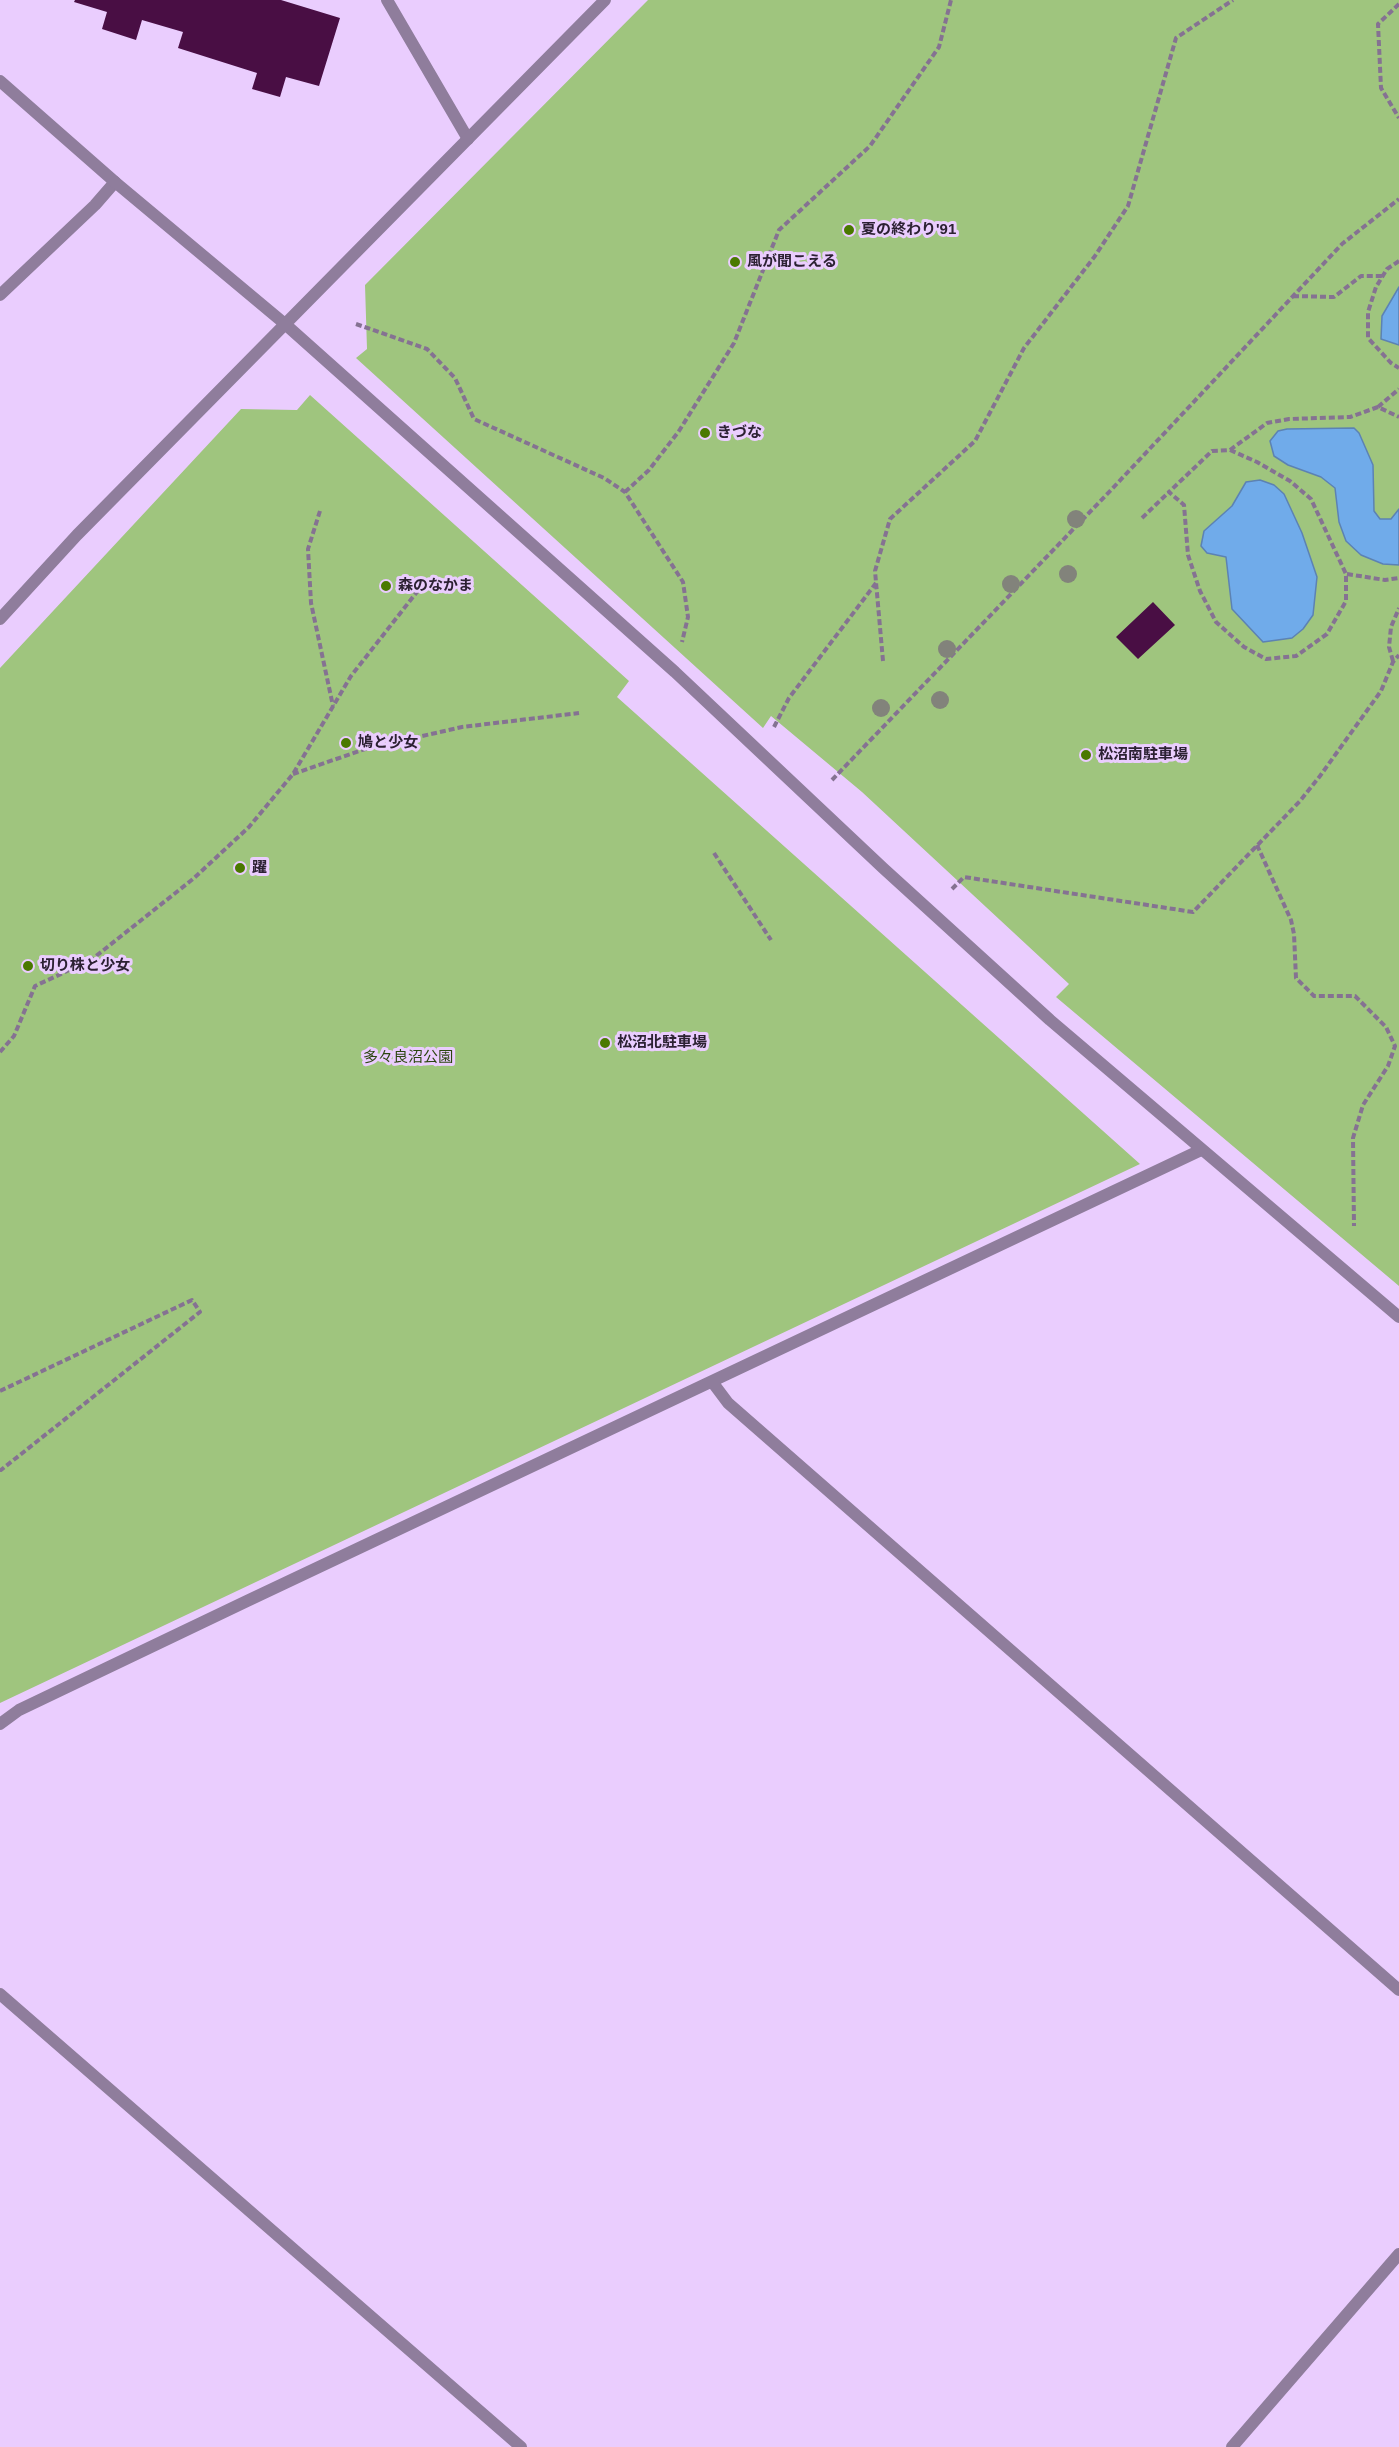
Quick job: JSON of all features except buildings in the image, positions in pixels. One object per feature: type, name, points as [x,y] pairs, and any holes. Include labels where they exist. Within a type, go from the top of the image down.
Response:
[{"type":"street","points":[[387,0],[468,139]]},
{"type":"street","points":[[0,619],[77,535],[604,0]]},
{"type":"street","points":[[0,81],[115,182],[285,324],[675,672],[1014,988],[1399,1317]]},
{"type":"street","points":[[0,295],[95,205],[115,182]]},
{"type":"street","points":[[0,1724],[19,1710],[1201,1150]]},
{"type":"street","points":[[713,1383],[728,1402],[1399,1990]]},
{"type":"street","points":[[0,1994],[521,2447]]},
{"type":"street","points":[[1232,2447],[1399,2254]]},
{"type":"path","points":[[625,492],[649,470],[679,431],[734,343],[779,230],[870,146],[939,47],[951,0]]},
{"type":"path","points":[[883,661],[875,571],[890,519],[975,441],[1024,348],[1095,256],[1128,206],[1176,38],[1233,0]]},
{"type":"path","points":[[1399,4],[1378,24],[1381,88],[1399,117]]},
{"type":"path","points":[[832,780],[1111,490],[1342,244],[1399,199]]},
{"type":"path","points":[[1399,261],[1387,269],[1368,312],[1368,338],[1391,363],[1399,368]]},
{"type":"path","points":[[1293,296],[1334,297],[1361,276],[1383,276]]},
{"type":"path","points":[[356,324],[427,349],[455,378],[474,419],[604,478],[625,492],[683,582],[688,617],[675,672]]},
{"type":"path","points":[[1230,450],[1267,423],[1289,418],[1350,417],[1378,407],[1399,389]]},
{"type":"path","points":[[1378,407],[1398,417]]},
{"type":"path","points":[[1142,518],[1169,492],[1212,451],[1230,450],[1290,481],[1311,499],[1346,574],[1346,601],[1327,634],[1296,656],[1266,659],[1244,647],[1216,622],[1200,591],[1188,555],[1184,505],[1169,492]]},
{"type":"path","points":[[320,511],[308,549],[311,603],[333,706]]},
{"type":"path","points":[[1346,574],[1385,580],[1399,578]]},
{"type":"path","points":[[774,727],[789,698],[876,583]]},
{"type":"path","points":[[0,1052],[14,1036],[35,986],[91,960],[178,892],[249,827],[293,774],[351,676],[420,588]]},
{"type":"path","points":[[1393,662],[1389,647],[1391,627],[1399,608]]},
{"type":"path","points":[[952,889],[964,877],[1194,912],[1300,801],[1342,748],[1381,691],[1393,662],[1399,654]]},
{"type":"path","points":[[293,774],[365,749],[462,727],[579,713]]},
{"type":"path","points":[[1257,845],[1291,920],[1296,978],[1314,996],[1355,996],[1386,1026],[1395,1046],[1388,1066],[1363,1106],[1353,1138],[1354,1226]]},
{"type":"path","points":[[714,853],[771,940]]},
{"type":"path","points":[[0,1391],[192,1300],[200,1312],[0,1469]]},
{"type":"green space","points":[[648,0],[1399,0],[1399,1286],[1056,997],[1069,984],[862,792],[771,716],[763,728],[356,358],[367,349],[365,285]]},
{"type":"green space","name":"多々良沼公園","points":[[310,395],[629,681],[617,697],[1140,1164],[0,1703],[0,668],[241,409],[297,410]]},
{"type":"water","points":[[1399,287],[1399,345],[1381,339],[1382,316]]},
{"type":"water","points":[[1354,428],[1359,433],[1373,465],[1374,511],[1380,519],[1391,519],[1399,509],[1399,565],[1383,564],[1361,555],[1346,541],[1339,522],[1335,488],[1321,477],[1288,465],[1274,456],[1270,441],[1278,431],[1287,429]]},
{"type":"water","points":[[1260,480],[1274,485],[1284,494],[1302,533],[1317,577],[1313,615],[1303,629],[1292,638],[1263,642],[1232,609],[1226,557],[1207,553],[1201,546],[1204,531],[1232,506],[1246,482]]},
{"type":"place","name":"夏の終わり'91","points":[[849,230]]},
{"type":"place","name":"風が聞こえる","points":[[735,262]]},
{"type":"place","name":"きづな","points":[[705,433]]},
{"type":"place","name":"森のなかま","points":[[386,586]]},
{"type":"place","name":"鳩と少女","points":[[346,743]]},
{"type":"place","name":"松沼南駐車場","points":[[1086,755]]},
{"type":"place","name":"躍","points":[[240,868]]},
{"type":"place","name":"切り株と少女","points":[[28,966]]},
{"type":"place","name":"松沼北駐車場","points":[[605,1043]]}]
